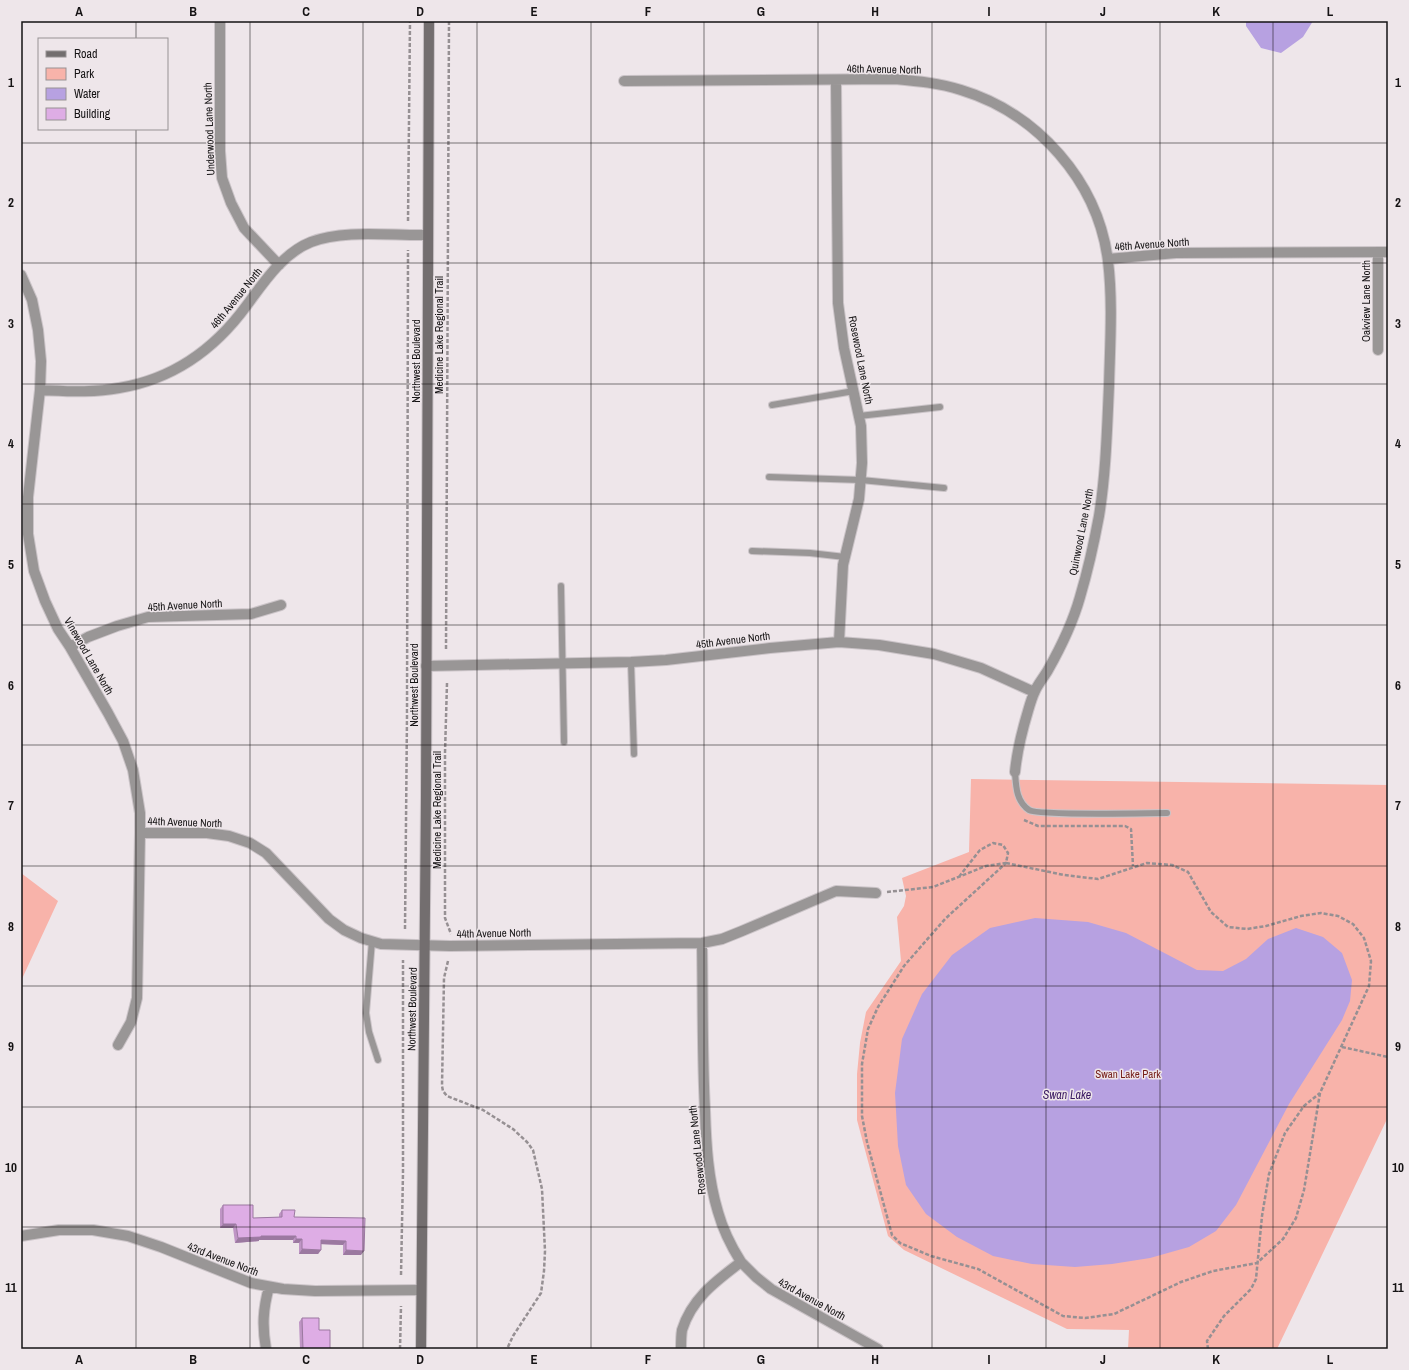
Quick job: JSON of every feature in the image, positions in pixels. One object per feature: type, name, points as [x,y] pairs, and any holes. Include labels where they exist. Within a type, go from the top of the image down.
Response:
[{"type":"main road","name":"Northwest Boulevard","points":[[421,1349],[425,945],[429,21]]},
{"type":"street","name":"Underwood Lane North","points":[[220,21],[220,151],[222,178],[231,203],[244,228],[279,265]]},
{"type":"street","name":"Rosewood Lane North","points":[[836,80],[838,303],[844,348],[861,426],[862,463],[859,499],[843,564],[840,595],[839,642]]},
{"type":"street","name":"46th Avenue North","points":[[624,81],[895,80],[929,82],[961,90],[993,102],[1022,119],[1048,142],[1070,167],[1087,195],[1100,226],[1108,259],[1176,253],[1383,252]]},
{"type":"street","name":"46th Avenue North","points":[[40,390],[89,391],[118,389],[148,382],[175,370],[201,354],[223,335],[267,278],[279,265],[292,252],[310,242],[335,235],[428,235]]},
{"type":"street","name":"Oakview Lane North","points":[[1378,350],[1383,252]]},
{"type":"street","name":"Quinwood Lane North","points":[[1015,772],[1017,753],[1022,731],[1034,692],[1063,640],[1079,600],[1099,515],[1107,423],[1110,359],[1111,299],[1108,259]]},
{"type":"street","name":"Vinewood Lane North","points":[[21,275],[32,300],[42,361],[28,498],[28,534],[34,571],[45,601],[58,629],[108,713],[122,741],[134,778],[140,813],[138,998],[131,1022],[118,1045]]},
{"type":"street","name":"45th Avenue North","points":[[70,647],[88,637],[117,626],[148,617],[251,614],[280,605]]},
{"type":"street","name":"45th Avenue North","points":[[426,666],[563,664],[666,660],[839,642],[879,645],[934,654],[981,668],[1034,692]]},
{"type":"street","name":"44th Avenue North","points":[[140,833],[207,833],[229,836],[250,843],[266,853],[328,919],[344,930],[381,944],[702,943],[722,939],[836,891],[876,893]]},
{"type":"street","name":"Rosewood Lane North","points":[[702,943],[703,1086],[711,1182],[718,1212],[728,1239],[741,1262]]},
{"type":"street","name":"43rd Avenue North","points":[[21,1236],[59,1230],[93,1230],[128,1236],[161,1247],[251,1283],[269,1287],[315,1291],[421,1290]]},
{"type":"street","points":[[680,1349],[682,1332],[688,1315],[698,1300],[709,1287],[741,1262]]},
{"type":"street","name":"43rd Avenue North","points":[[741,1262],[771,1289],[878,1349]]},
{"type":"street","points":[[266,1349],[263,1330],[264,1305],[269,1287]]},
{"type":"lane","points":[[772,405],[854,391]]},
{"type":"lane","points":[[859,416],[940,407]]},
{"type":"lane","points":[[769,477],[861,480],[944,488]]},
{"type":"lane","points":[[752,551],[810,553],[845,557]]},
{"type":"lane","points":[[561,586],[564,742]]},
{"type":"lane","points":[[631,662],[634,754]]},
{"type":"lane","points":[[1015,772],[1016,791],[1021,803],[1030,811],[1056,813],[1167,813]]},
{"type":"lane","points":[[372,941],[366,1013],[378,1060]]},
{"type":"path","points":[[408,221],[410,21]]},
{"type":"path","name":"Medicine Lake Regional Trail","points":[[446,648],[449,21]]},
{"type":"path","points":[[405,929],[408,250]]},
{"type":"path","name":"Medicine Lake Regional Trail","points":[[447,683],[445,753],[445,918],[451,935]]},
{"type":"path","points":[[876,893],[933,887],[958,878],[986,866],[1006,862],[1064,875],[1098,879],[1147,862],[1172,865],[1188,872],[1211,912],[1228,927],[1247,929],[1266,926],[1301,916],[1321,913],[1338,916],[1353,924],[1364,938],[1371,961],[1369,986],[1320,1093],[1304,1190],[1296,1218],[1283,1239],[1257,1263],[1213,1271],[1180,1282],[1114,1314],[1085,1318],[1063,1316],[978,1269],[932,1256],[900,1243],[892,1235],[867,1142],[862,1116],[862,1064],[868,1029],[878,1007],[904,966],[945,919],[1006,862],[1008,853],[1003,845],[993,843],[980,850],[958,878]]},
{"type":"path","points":[[401,1275],[403,960]]},
{"type":"path","points":[[448,961],[444,973],[443,1091],[447,1096],[476,1106],[497,1118],[513,1129],[527,1142],[533,1150],[542,1189],[545,1251],[541,1293],[513,1336],[507,1349]]},
{"type":"path","points":[[1342,1047],[1388,1057]]},
{"type":"path","points":[[1208,1349],[1207,1342],[1224,1316],[1251,1289],[1256,1279],[1262,1216],[1270,1174],[1285,1133],[1304,1106],[1320,1093]]},
{"type":"path","points":[[400,1349],[401,1306]]},
{"type":"green space","name":"Swan Lake Park","points":[[971,779],[1388,785],[1388,1117],[1277,1349],[1128,1349],[1129,1330],[1067,1329],[904,1250],[888,1236],[857,1120],[857,1074],[860,1043],[866,1012],[901,961],[897,917],[904,906],[906,896],[902,878],[969,852]]},
{"type":"green space","points":[[21,873],[58,901],[21,981]]},
{"type":"water","points":[[1246,21],[1313,21],[1303,37],[1281,53],[1261,48],[1246,26]]},
{"type":"water","name":"Swan Lake","points":[[1035,918],[1088,922],[1126,933],[1197,970],[1223,971],[1246,959],[1268,939],[1296,928],[1323,937],[1342,953],[1352,980],[1350,1001],[1342,1020],[1289,1104],[1236,1205],[1216,1231],[1189,1247],[1150,1258],[1112,1264],[1075,1267],[1032,1264],[993,1256],[957,1237],[926,1214],[906,1185],[898,1146],[895,1093],[902,1039],[922,994],[952,955],[990,928]]},
{"type":"building","points":[[223,1205],[253,1205],[253,1218],[282,1217],[282,1210],[295,1210],[294,1217],[365,1218],[364,1251],[346,1250],[346,1241],[321,1240],[321,1250],[302,1249],[302,1239],[296,1239],[296,1236],[261,1236],[238,1238],[236,1224],[223,1224]]},
{"type":"building","points":[[302,1318],[319,1318],[319,1330],[330,1330],[330,1349],[303,1349]]}]
